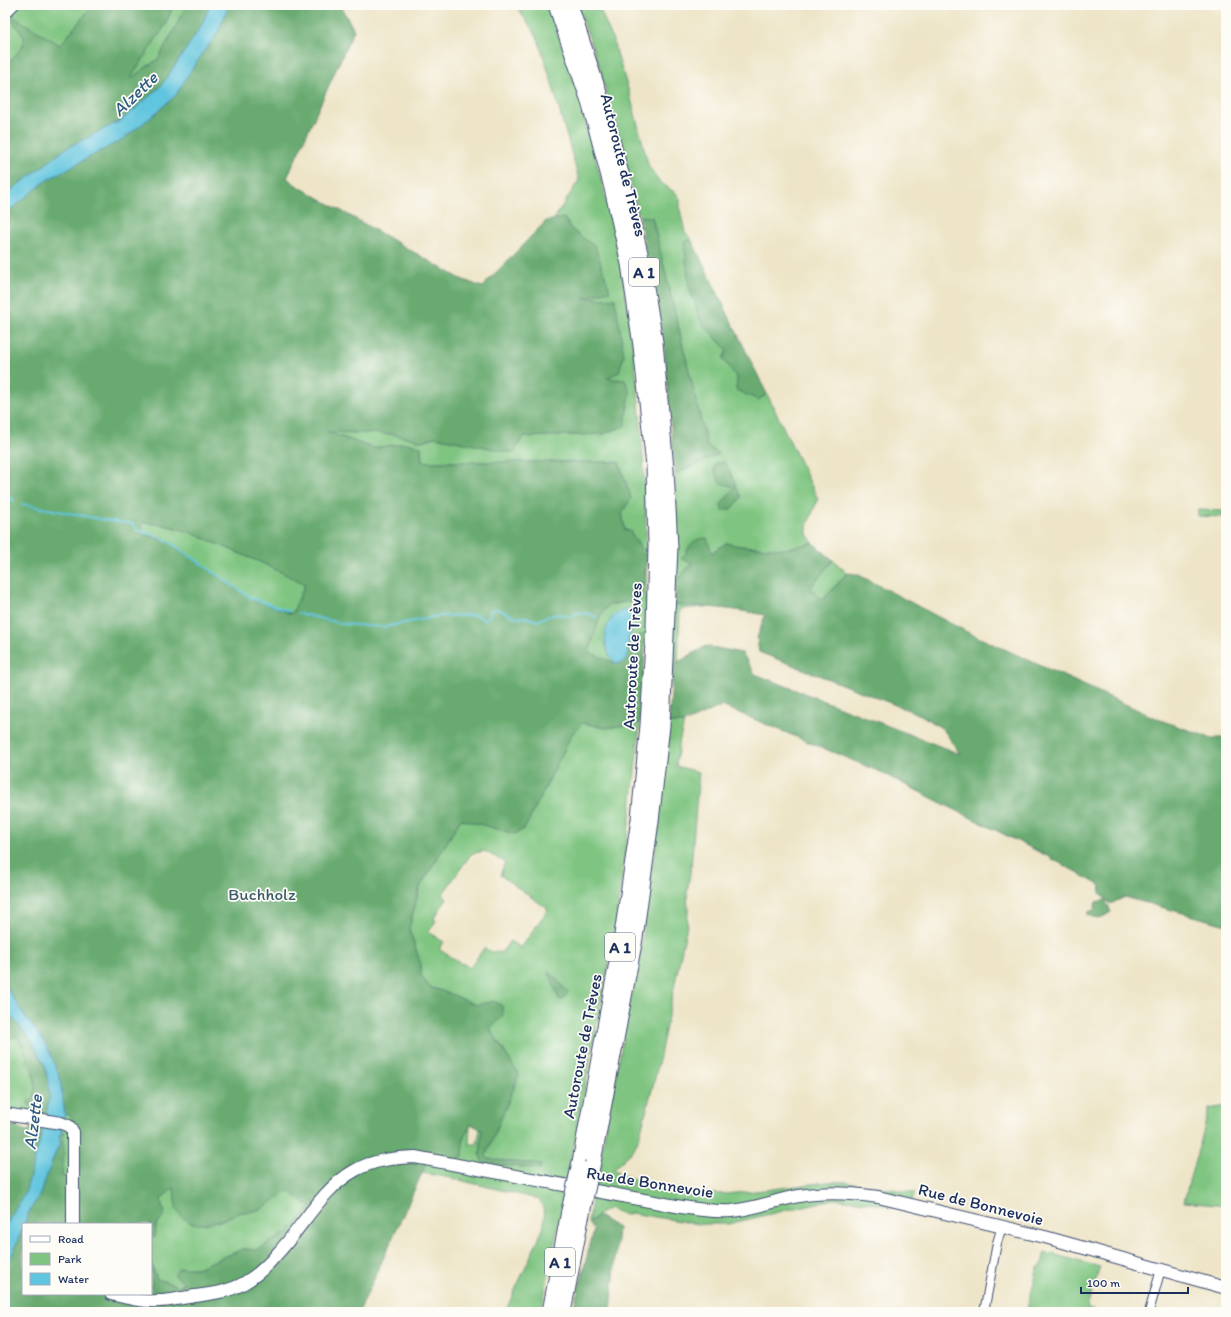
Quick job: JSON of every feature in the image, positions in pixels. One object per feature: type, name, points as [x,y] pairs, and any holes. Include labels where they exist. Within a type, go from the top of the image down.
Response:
[{"type":"highway","name":"Autoroute de Trèves","points":[[556,5],[588,101],[612,188],[629,264],[641,346],[663,546]]},
{"type":"highway","name":"Autoroute de Trèves","points":[[550,1312],[575,1215],[635,938],[651,821],[666,470],[655,342],[642,262],[600,96],[570,5]]},
{"type":"highway","name":"Autoroute de Trèves","points":[[563,1312],[575,1215]]},
{"type":"main road","points":[[5,1114],[61,1123],[69,1126],[74,1132],[73,1223]]},
{"type":"main road","name":"Rue de Bonnevoie","points":[[115,1295],[140,1301],[159,1301],[221,1292],[244,1284],[262,1271],[285,1246],[327,1193],[340,1180],[354,1170],[371,1163],[415,1157],[708,1211],[730,1211],[826,1192],[853,1193],[878,1197],[1002,1226],[1226,1288]]},
{"type":"street","points":[[5,15],[15,5]]},
{"type":"street","points":[[984,1312],[997,1243],[1002,1226]]},
{"type":"street","points":[[1149,1312],[1161,1269]]},
{"type":"green space","points":[[15,5],[93,5],[60,45],[10,17],[24,37],[23,46],[5,68],[5,15]]},
{"type":"green space","points":[[93,5],[173,5],[166,24],[130,79],[158,59],[186,5],[210,5],[201,27],[161,86],[122,120],[67,148],[5,195],[5,68],[23,46],[24,37],[10,17],[11,15],[60,45]]},
{"type":"green space","points":[[173,5],[186,5],[158,59],[129,80],[166,24]]},
{"type":"green space","name":"Buchholz","points":[[229,5],[340,5],[354,30],[287,178],[296,185],[461,279],[482,287],[546,221],[564,218],[572,230],[595,246],[610,291],[584,298],[615,299],[624,355],[619,372],[607,378],[625,380],[630,392],[625,426],[603,434],[523,437],[514,453],[435,437],[422,441],[391,434],[327,432],[373,448],[407,443],[421,447],[422,462],[619,462],[631,498],[622,513],[625,530],[630,531],[647,559],[641,594],[631,601],[608,605],[600,616],[589,652],[615,663],[622,663],[627,658],[629,638],[646,634],[640,723],[606,728],[583,723],[572,734],[525,828],[515,834],[461,819],[420,887],[409,928],[421,965],[421,975],[429,987],[451,994],[476,1005],[494,1001],[502,1006],[503,1016],[490,1029],[519,1075],[486,1155],[487,1159],[541,1165],[540,1169],[483,1163],[480,1155],[482,1130],[471,1124],[463,1139],[463,1156],[456,1160],[427,1157],[422,1173],[359,1312],[8,1312],[6,1270],[22,1230],[22,1295],[152,1295],[152,1266],[157,1279],[178,1286],[184,1283],[174,1275],[179,1268],[197,1268],[243,1249],[257,1250],[288,1232],[311,1207],[289,1191],[261,1209],[239,1213],[210,1223],[195,1224],[181,1216],[177,1210],[174,1187],[161,1199],[164,1216],[156,1225],[155,1238],[152,1236],[152,1223],[24,1223],[40,1194],[60,1143],[59,1136],[62,1132],[64,1133],[64,1146],[62,1176],[73,1178],[73,1123],[70,1114],[65,1115],[60,1079],[42,1039],[26,1018],[5,985],[5,214],[47,180],[123,139],[176,95],[191,70],[218,32]],"holes":[[[143,522],[164,525],[187,531],[260,562],[305,584],[292,614],[251,598],[168,541],[141,534]]]},
{"type":"green space","points":[[515,5],[547,5],[576,88],[608,209],[623,279],[639,400],[646,521],[646,558],[630,531],[625,530],[622,513],[631,498],[619,462],[422,462],[421,447],[407,443],[373,448],[325,431],[391,434],[422,441],[435,437],[513,452],[523,437],[603,434],[606,379],[615,299],[582,298],[595,247],[572,230],[564,218],[554,219],[579,180],[537,36]]},
{"type":"green space","points":[[577,5],[598,5],[611,35],[630,95],[649,167],[660,182],[677,194],[680,199],[680,210],[685,232],[691,239],[684,243],[701,322],[727,350],[723,359],[737,378],[758,400],[767,394],[818,499],[807,526],[807,534],[813,543],[784,549],[739,546],[726,543],[711,553],[690,546],[682,559],[692,563],[675,583],[675,474],[718,454],[707,446],[652,217],[639,216],[598,62]]},
{"type":"green space","points":[[639,216],[652,217],[707,446],[719,454],[675,474],[664,346]]},
{"type":"green space","points":[[691,239],[767,394],[758,400],[736,390],[737,378],[723,359],[727,350],[701,322],[689,287],[684,243]]},
{"type":"green space","points":[[725,462],[741,497],[733,508],[722,511],[721,504],[735,487],[720,483],[714,470],[716,463]]},
{"type":"green space","points":[[1198,510],[1226,511],[1226,517],[1197,516]]},
{"type":"green space","points":[[143,522],[164,525],[187,531],[260,562],[305,584],[292,614],[251,598],[168,541],[141,534]]},
{"type":"green space","points":[[707,538],[712,553],[726,543],[739,546],[784,549],[813,543],[833,560],[810,588],[823,600],[847,573],[857,574],[969,633],[1160,720],[1211,738],[1226,738],[1226,925],[1125,897],[1110,904],[1100,893],[1101,886],[1049,857],[878,771],[722,706],[684,723],[669,723],[673,665],[706,646],[742,653],[755,674],[960,754],[943,729],[921,715],[759,652],[757,638],[765,615],[720,608],[675,605],[675,583],[692,563],[681,559],[693,542]]},
{"type":"green space","points":[[833,560],[847,573],[823,600],[810,588]]},
{"type":"green space","points":[[646,563],[646,602],[714,606],[680,609],[678,663],[673,665],[646,634],[615,663],[589,653],[600,616],[608,605],[631,601],[641,594]]},
{"type":"green space","points":[[583,723],[606,728],[640,723],[630,818],[614,935],[541,1312],[505,1312],[543,1229],[544,1213],[541,1202],[538,1199],[451,1178],[422,1173],[427,1157],[463,1139],[470,1124],[469,1144],[477,1144],[480,1129],[482,1130],[480,1155],[483,1163],[541,1165],[487,1159],[486,1155],[519,1075],[476,1005],[451,994],[429,987],[421,975],[421,965],[409,928],[420,887],[461,819],[515,834],[525,828],[572,734]],"holes":[[[484,851],[505,862],[500,875],[548,909],[521,948],[510,941],[502,952],[493,952],[484,948],[470,968],[462,963],[461,964],[439,949],[444,942],[428,932],[436,921],[434,918],[447,899],[442,895],[471,854]],[[549,972],[567,992],[559,999]]]},
{"type":"green space","points":[[669,723],[684,723],[679,743],[676,766],[699,772],[691,867],[687,893],[687,925],[656,1074],[640,1135],[634,1149],[614,1169],[623,1175],[634,1179],[692,1192],[725,1194],[827,1182],[848,1182],[915,1193],[908,1209],[859,1201],[834,1199],[728,1224],[698,1224],[631,1213],[625,1215],[609,1208],[588,1222],[642,939],[659,821]]},
{"type":"green space","points":[[1105,900],[1111,912],[1099,919],[1087,915],[1088,912],[1094,910],[1096,902]]},
{"type":"green space","points":[[548,970],[568,992],[563,1000],[559,999]]},
{"type":"green space","points":[[5,1009],[31,1040],[45,1065],[50,1094],[46,1116],[32,1114],[33,1108],[28,1104],[29,1100],[33,1100],[35,1085],[34,1075],[30,1066],[26,1062],[27,1056],[17,1036],[5,1039]]},
{"type":"green space","points":[[17,1036],[27,1056],[26,1062],[31,1066],[36,1085],[32,1113],[5,1114],[5,1039]]},
{"type":"green space","points":[[1226,1106],[1226,1206],[1184,1202],[1209,1109]]},
{"type":"green space","points":[[70,1114],[73,1123],[73,1178],[62,1176],[64,1133],[61,1130],[63,1116]]},
{"type":"green space","points":[[5,1123],[27,1131],[32,1128],[33,1123],[44,1125],[26,1191],[5,1227]]},
{"type":"green space","points":[[174,1187],[175,1199],[218,1222],[240,1212],[258,1210],[289,1190],[311,1207],[288,1232],[257,1250],[243,1249],[197,1268],[179,1268],[185,1283],[178,1286],[157,1279],[152,1266],[152,1236],[155,1237],[156,1225],[164,1216],[161,1199]]},
{"type":"green space","points":[[598,1216],[618,1228],[611,1312],[572,1312],[594,1230],[588,1222]]},
{"type":"green space","points":[[1045,1252],[1100,1267],[1087,1308],[1099,1312],[1026,1312],[1038,1267],[1041,1267]]},
{"type":"water","name":"Alzette","points":[[210,5],[229,5],[218,32],[191,70],[176,95],[123,139],[47,180],[5,214],[5,195],[67,148],[122,120],[161,86],[201,27]]},
{"type":"water","points":[[628,609],[633,613],[635,619],[629,638],[627,658],[622,663],[615,663],[609,655],[605,640],[605,633],[609,622],[617,614]]},
{"type":"water","name":"Alzette","points":[[5,985],[26,1018],[42,1039],[52,1057],[60,1079],[65,1115],[62,1118],[61,1123],[62,1132],[59,1136],[60,1143],[40,1194],[24,1223],[22,1223],[22,1230],[6,1270],[8,1312],[5,1312],[5,1227],[26,1191],[44,1125],[50,1094],[45,1065],[31,1040],[5,1009]]},
{"type":"waterway","points":[[5,493],[14,501]]},
{"type":"waterway","points":[[22,504],[133,524],[138,530],[168,541],[251,598],[289,611]]},
{"type":"waterway","points":[[298,613],[344,624],[384,627],[439,616],[477,615],[484,620],[490,616],[489,612],[494,609],[518,618],[525,617],[538,621],[554,615],[566,615],[570,617],[580,612],[596,617]]}]
